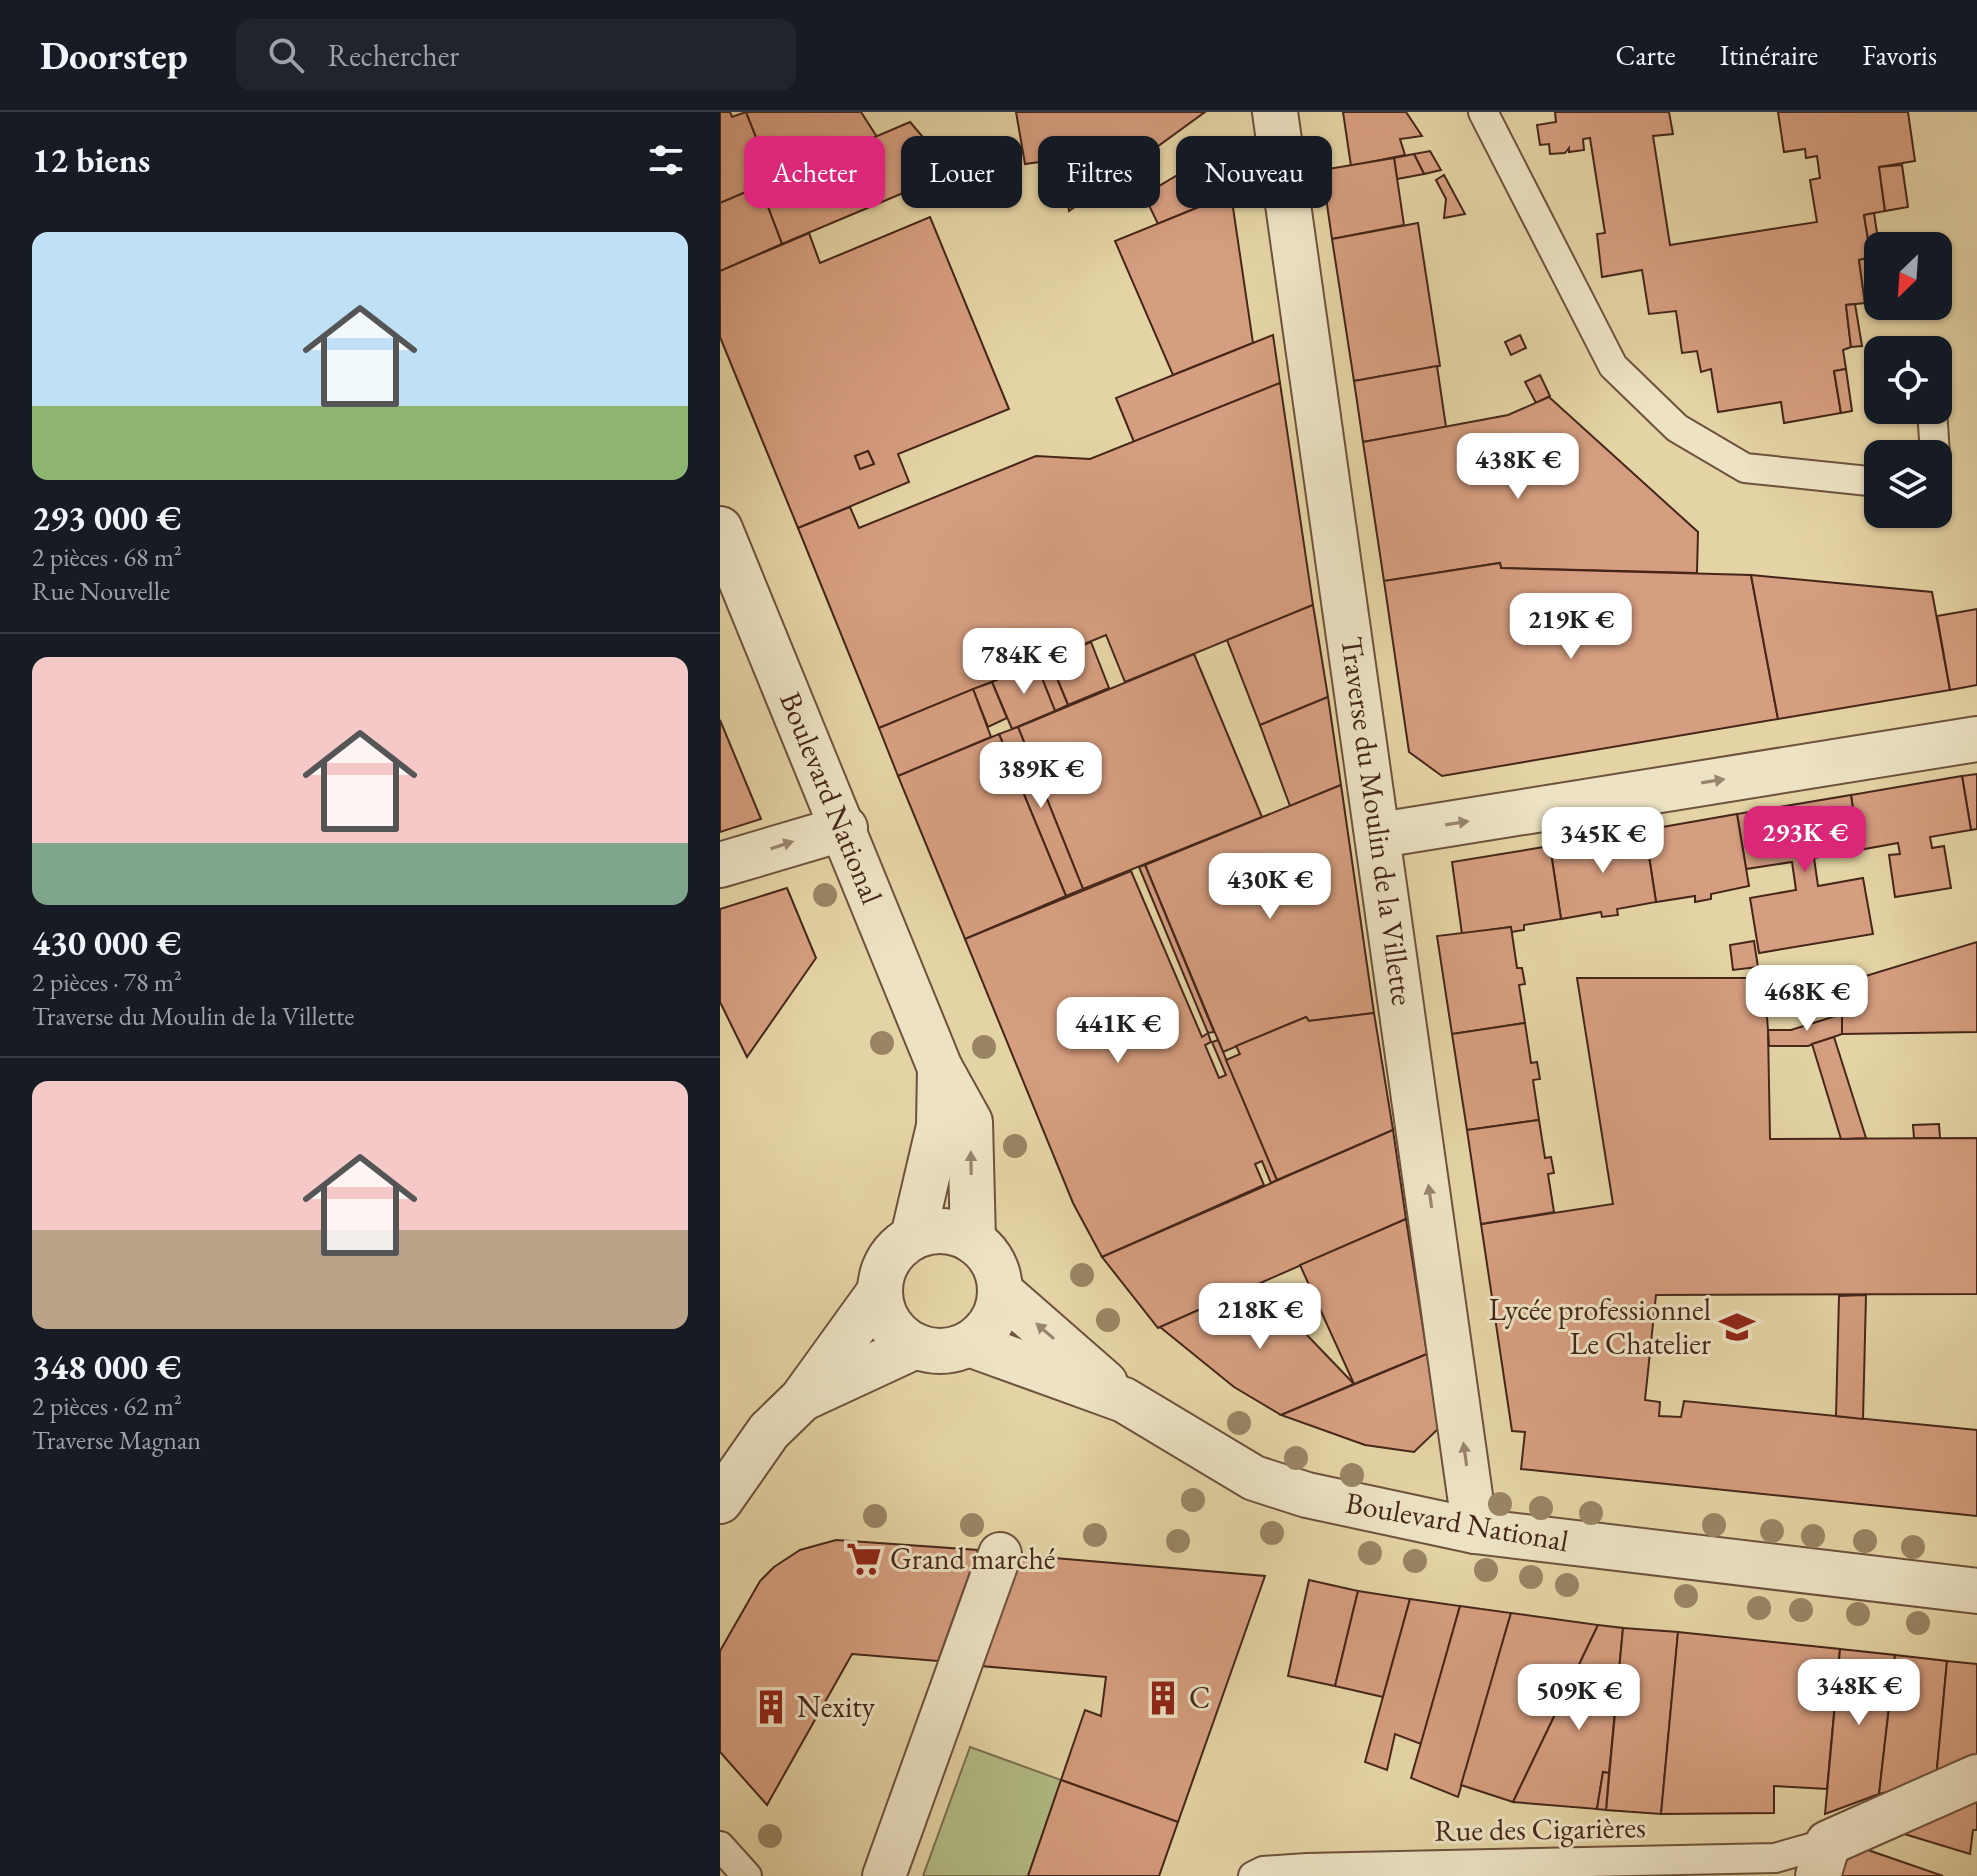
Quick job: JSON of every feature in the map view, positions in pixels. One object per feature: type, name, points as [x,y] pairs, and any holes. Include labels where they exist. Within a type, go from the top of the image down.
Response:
[{"type":"street","name":"Traverse du Moulin de la Villette","points":[[1275,112],[1380,835],[1475,1531]]},
{"type":"street","name":"Boulevard National","points":[[720,529],[845,828],[940,1068],[970,1122],[973,1241]]},
{"type":"street","points":[[1380,835],[1977,739]]},
{"type":"street","points":[[720,865],[845,828]]},
{"type":"street","name":"Boulevard National","points":[[913,1237],[939,1126],[940,1068]]},
{"type":"street","points":[[802,1399],[916,1346],[898,1333],[885,1314],[880,1291],[884,1269],[895,1251],[913,1237],[933,1232],[954,1232],[973,1241],[998,1272],[1001,1292],[997,1312],[986,1330],[969,1344]]},
{"type":"street","points":[[720,1501],[769,1431],[802,1399],[880,1291]]},
{"type":"street","points":[[1001,1292],[1124,1400]]},
{"type":"street","name":"Boulevard National","points":[[916,1346],[952,1350],[969,1344],[1124,1400],[1254,1478],[1307,1495],[1475,1531],[1977,1591]]},
{"type":"street","points":[[884,1876],[1000,1554]]},
{"type":"street","points":[[1823,1859],[1977,1777]]},
{"type":"lane","points":[[1483,112],[1613,366],[1677,428],[1745,468],[1864,481]]},
{"type":"lane","points":[[720,1846],[747,1876]]},
{"type":"lane","name":"Rue des Cigarières","points":[[1253,1876],[1263,1871],[1307,1868],[1823,1859]]},
{"type":"green space","points":[[970,1747],[1061,1780],[1028,1876],[923,1876]]},
{"type":"building","points":[[720,112],[730,112],[732,117],[746,112],[756,136],[744,136],[744,193],[720,203]]},
{"type":"building","points":[[746,112],[861,112],[876,136],[756,136]]},
{"type":"building","points":[[1016,112],[1205,112],[1160,145],[1160,136],[1038,136],[1038,162],[1025,164]]},
{"type":"building","points":[[1343,112],[1406,112],[1422,136],[1400,139],[1405,155],[1351,166]]},
{"type":"building","points":[[1555,112],[1669,112],[1673,134],[1653,136],[1670,245],[1817,222],[1810,180],[1820,178],[1817,156],[1806,158],[1805,149],[1784,152],[1778,112],[1908,112],[1915,161],[1879,167],[1885,211],[1864,215],[1867,232],[1864,232],[1864,259],[1859,260],[1864,303],[1846,305],[1851,347],[1843,350],[1846,369],[1834,371],[1841,413],[1784,423],[1781,402],[1718,412],[1711,369],[1701,372],[1697,351],[1682,353],[1676,311],[1649,314],[1642,270],[1602,277],[1597,234],[1605,233],[1590,138],[1583,139],[1584,150],[1569,152],[1569,148],[1565,153],[1550,154],[1549,144],[1540,145],[1537,125],[1556,122]]},
{"type":"building","points":[[910,122],[922,136],[901,136],[901,194],[885,201],[885,136],[877,136]]},
{"type":"building","points":[[1430,151],[1441,170],[1424,174],[1414,154]]},
{"type":"building","points":[[1414,154],[1424,174],[1397,179],[1394,158]]},
{"type":"building","points":[[1394,158],[1404,225],[1332,239],[1328,208],[1332,208],[1332,168]]},
{"type":"building","points":[[1902,165],[1908,207],[1885,211],[1879,167]]},
{"type":"building","points":[[1444,175],[1465,214],[1444,218],[1446,199],[1436,180]]},
{"type":"building","points":[[1176,176],[1176,208],[1194,209],[1158,224],[1150,208],[1160,208],[1160,185]]},
{"type":"building","points":[[744,193],[744,208],[768,208],[782,244],[720,271],[720,203]]},
{"type":"building","points":[[768,208],[868,208],[782,244]]},
{"type":"building","points":[[1196,208],[1233,208],[1253,343],[1173,375],[1115,241]]},
{"type":"building","points":[[1874,213],[1877,232],[1867,232],[1864,215]]},
{"type":"building","points":[[930,217],[1009,409],[898,454],[909,482],[798,528],[720,337],[720,271],[809,233],[820,263]],"holes":[[[868,451],[874,464],[860,469],[855,456]]]},
{"type":"building","points":[[1418,223],[1440,366],[1354,381],[1332,239]]},
{"type":"building","points":[[1864,259],[1864,296],[1859,260]]},
{"type":"building","points":[[1855,304],[1862,346],[1851,347],[1846,305]]},
{"type":"building","points":[[1273,335],[1280,383],[1134,442],[1116,398]]},
{"type":"building","points":[[1520,335],[1526,348],[1511,355],[1505,342]]},
{"type":"building","points":[[1437,366],[1446,427],[1363,442],[1354,381]]},
{"type":"building","points":[[1846,369],[1852,411],[1841,413],[1834,371]]},
{"type":"building","points":[[1540,375],[1550,396],[1536,403],[1525,382]]},
{"type":"building","points":[[1280,383],[1313,605],[1125,682],[1106,635],[879,728],[798,528],[850,507],[859,528],[1036,456],[1090,459]]},
{"type":"building","points":[[1549,397],[1698,532],[1697,573],[1501,568],[1500,563],[1384,581],[1363,442],[1508,415]]},
{"type":"building","points":[[868,451],[874,464],[860,469],[855,456]]},
{"type":"building","points":[[1500,563],[1501,568],[1751,575],[1778,719],[1442,776],[1409,752],[1384,581]]},
{"type":"building","points":[[1751,575],[1932,592],[1950,690],[1778,719]]},
{"type":"building","points":[[1313,605],[1328,697],[1260,725],[1227,640]]},
{"type":"building","points":[[1977,609],[1977,685],[1950,690],[1937,616]]},
{"type":"building","points":[[1091,642],[1109,688],[1068,705],[1049,659]]},
{"type":"building","points":[[1194,654],[1262,817],[1083,889],[1018,727]]},
{"type":"building","points":[[1049,659],[1068,705],[1055,711],[1036,663]]},
{"type":"building","points":[[1036,663],[1055,711],[1012,729],[992,682]]},
{"type":"building","points":[[992,682],[1007,718],[988,727],[973,689]]},
{"type":"building","points":[[973,689],[991,737],[898,776],[879,728]]},
{"type":"building","points":[[1328,697],[1341,785],[1290,806],[1260,725]]},
{"type":"building","points":[[720,720],[761,819],[720,832]]},
{"type":"building","points":[[1018,727],[1083,889],[1066,896],[999,734]]},
{"type":"building","points":[[999,734],[1066,896],[965,939],[898,776]]},
{"type":"building","points":[[1977,774],[1977,829],[1971,830],[1962,776]]},
{"type":"building","points":[[1962,776],[1971,830],[1930,837],[1932,848],[1944,846],[1951,888],[1895,897],[1889,855],[1900,854],[1898,843],[1859,850],[1851,795]]},
{"type":"building","points":[[1341,785],[1374,1013],[1309,1021],[1306,1017],[1223,1052],[1145,865]]},
{"type":"building","points":[[1851,795],[1859,850],[1814,858],[1818,886],[1863,878],[1873,934],[1759,953],[1750,898],[1796,890],[1792,862],[1746,869],[1737,814]]},
{"type":"building","points":[[1737,814],[1749,886],[1711,894],[1711,899],[1695,902],[1695,896],[1656,902],[1645,830]]},
{"type":"building","points":[[1645,830],[1656,902],[1617,909],[1618,915],[1602,917],[1601,912],[1561,919],[1550,846]]},
{"type":"building","points":[[1550,846],[1561,919],[1524,925],[1524,930],[1511,932],[1511,927],[1462,934],[1452,862]]},
{"type":"building","points":[[1145,865],[1214,1032],[1208,1033],[1139,867]]},
{"type":"building","points":[[1131,871],[1202,1037],[1208,1033],[1211,1042],[1205,1045],[1219,1078],[1226,1075],[1212,1042],[1218,1040],[1277,1180],[1271,1183],[1262,1161],[1255,1164],[1264,1185],[1102,1257],[1073,1203],[965,939]]},
{"type":"building","points":[[787,888],[816,958],[747,1057],[720,1002],[720,909]]},
{"type":"building","points":[[1511,927],[1517,968],[1522,968],[1525,984],[1519,985],[1525,1023],[1452,1034],[1437,936]]},
{"type":"building","points":[[1754,941],[1758,967],[1733,970],[1730,945]]},
{"type":"building","points":[[1977,942],[1977,1032],[1842,1034],[1841,979],[1856,979]]},
{"type":"building","name":"Lycée professionnel Le Chatelier","points":[[1577,978],[1764,978],[1770,1139],[1977,1138],[1977,1294],[1656,1295],[1645,1400],[1660,1402],[1659,1416],[1681,1417],[1684,1401],[1977,1430],[1977,1516],[1521,1469],[1525,1432],[1512,1431],[1481,1224],[1613,1204]]},
{"type":"building","points":[[1374,1013],[1393,1130],[1277,1180],[1226,1060],[1240,1054],[1236,1046],[1306,1017],[1309,1021]]},
{"type":"building","points":[[1842,1014],[1842,1034],[1808,1046],[1769,1046],[1768,1030],[1791,1030]]},
{"type":"building","points":[[1525,1023],[1531,1063],[1537,1062],[1540,1079],[1533,1080],[1539,1120],[1467,1130],[1452,1034]]},
{"type":"building","points":[[1834,1037],[1866,1138],[1841,1139],[1812,1044]]},
{"type":"building","points":[[1539,1120],[1545,1158],[1551,1157],[1554,1173],[1548,1174],[1554,1212],[1481,1224],[1467,1130]]},
{"type":"building","points":[[1939,1124],[1940,1138],[1914,1138],[1913,1125]]},
{"type":"building","points":[[1393,1130],[1406,1219],[1158,1328],[1102,1257]]},
{"type":"building","points":[[1406,1219],[1427,1354],[1354,1384],[1300,1265]]},
{"type":"building","points":[[1257,1284],[1300,1328],[1309,1323],[1311,1330],[1305,1333],[1354,1384],[1281,1415],[1234,1387],[1160,1327]]},
{"type":"building","points":[[1866,1295],[1863,1419],[1836,1416],[1839,1296]]},
{"type":"building","points":[[1427,1354],[1438,1429],[1414,1452],[1365,1445],[1281,1415]]},
{"type":"building","name":"Nexity","points":[[836,1540],[978,1550],[938,1661],[852,1654],[767,1805],[720,1752],[720,1651],[760,1581],[774,1567],[800,1550]]},
{"type":"building","name":"C","points":[[1019,1555],[1265,1576],[1178,1822],[1061,1780],[1085,1710],[1101,1716],[1106,1677],[981,1666]]},
{"type":"building","points":[[1309,1580],[1358,1591],[1335,1686],[1288,1676]]},
{"type":"building","points":[[1358,1591],[1410,1599],[1383,1697],[1335,1686]]},
{"type":"building","points":[[1410,1599],[1460,1606],[1421,1744],[1395,1734],[1387,1770],[1365,1762]]},
{"type":"building","points":[[1460,1606],[1511,1613],[1458,1797],[1411,1778]]},
{"type":"building","points":[[1511,1613],[1598,1625],[1513,1802],[1461,1785]]},
{"type":"building","points":[[1598,1625],[1623,1628],[1609,1773],[1603,1772],[1597,1809],[1513,1802]]},
{"type":"building","points":[[1623,1628],[1678,1632],[1661,1814],[1606,1810]]},
{"type":"building","points":[[1678,1632],[1840,1649],[1827,1789],[1774,1786],[1774,1813],[1661,1814]]},
{"type":"building","points":[[1840,1649],[1895,1655],[1879,1794],[1825,1814]]},
{"type":"building","points":[[1895,1655],[1947,1661],[1936,1779],[1879,1794]]},
{"type":"building","points":[[1947,1661],[1977,1664],[1977,1761],[1936,1779]]},
{"type":"building","points":[[1603,1772],[1609,1773],[1606,1810],[1597,1809]]},
{"type":"building","points":[[1061,1780],[1178,1822],[1159,1876],[1028,1876]]},
{"type":"building","points":[[1977,1800],[1977,1830],[1973,1830],[1970,1854],[1901,1833]]},
{"type":"building","points":[[1865,1849],[1943,1876],[1840,1876],[1845,1861]]},
{"type":"place","name":"Lycée professionnel Le Chatelier","points":[[1737,1327]]},
{"type":"place","name":"Grand marché","points":[[864,1559]]},
{"type":"place","name":"C","points":[[1163,1698]]},
{"type":"place","name":"Nexity","points":[[771,1707]]}]
